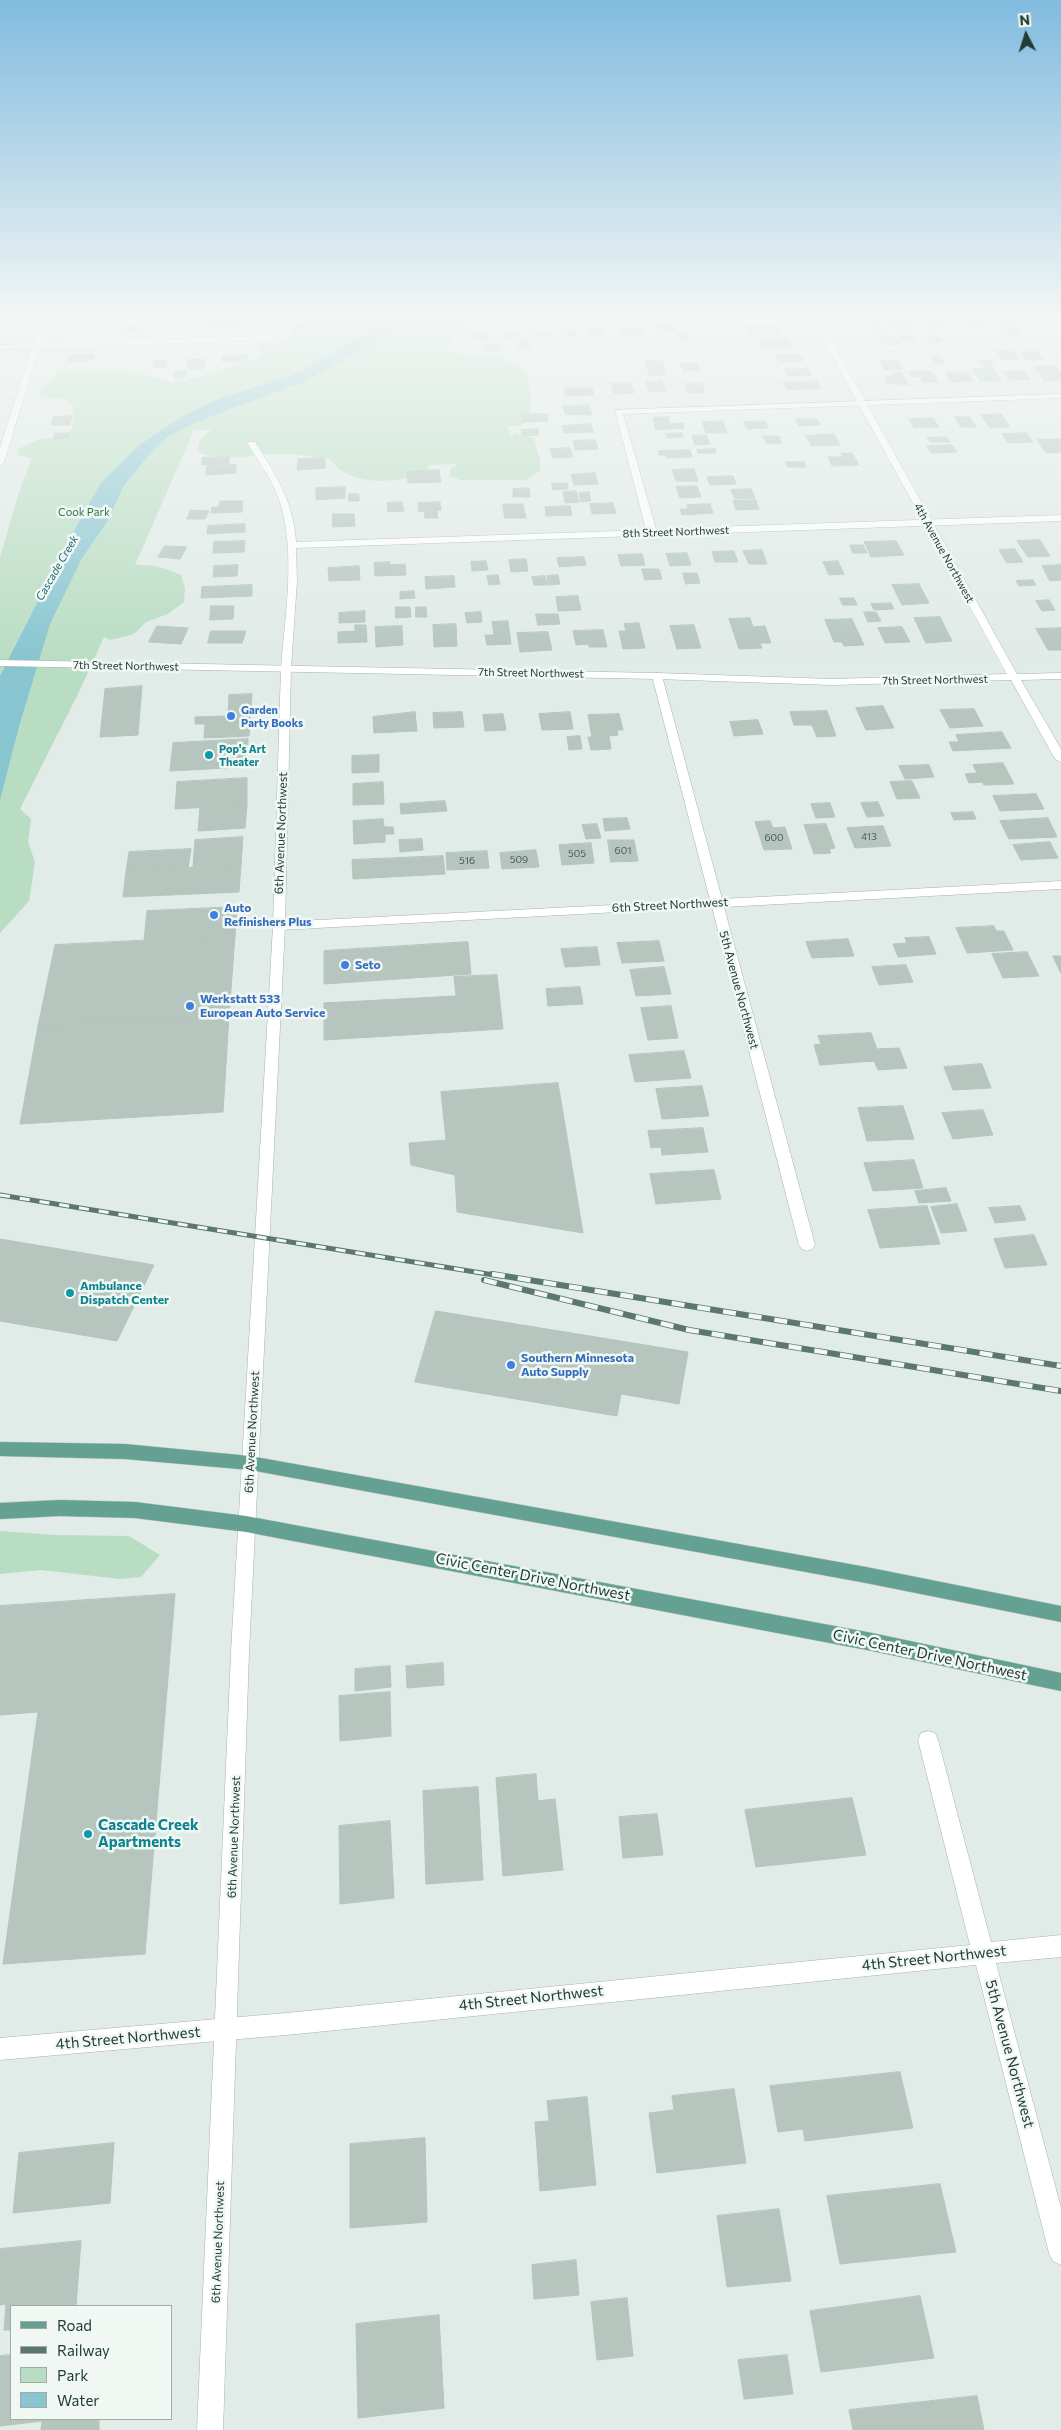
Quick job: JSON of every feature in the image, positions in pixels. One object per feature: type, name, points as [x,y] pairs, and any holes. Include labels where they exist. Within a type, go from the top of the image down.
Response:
[{"type":"main road","points":[[0,1449],[105,1449],[250,1463],[866,1575],[1061,1614]]},
{"type":"main road","name":"Civic Center Drive Northwest","points":[[0,1511],[60,1508],[126,1510],[246,1524],[852,1639],[1061,1682]]},
{"type":"street","points":[[0,462],[9,431]]},
{"type":"street","points":[[623,431],[652,533]]},
{"type":"street","name":"4th Avenue Northwest","points":[[879,431],[927,523],[1061,759]]},
{"type":"street","name":"6th Avenue Northwest","points":[[210,2430],[246,1524],[279,926],[286,668],[292,546],[290,519],[283,496],[252,444]]},
{"type":"street","name":"8th Street Northwest","points":[[292,546],[1061,518]]},
{"type":"street","name":"7th Street Northwest","points":[[0,663],[657,676],[832,682],[1061,676]]},
{"type":"street","name":"5th Avenue Northwest","points":[[657,676],[807,1245]]},
{"type":"street","name":"6th Street Northwest","points":[[279,926],[1061,886]]},
{"type":"street","name":"5th Avenue Northwest","points":[[928,1740],[1061,2253]]},
{"type":"street","name":"4th Street Northwest","points":[[0,2049],[227,2030],[1061,1946]]},
{"type":"green space","name":"Cook Park","points":[[69,431],[193,431],[135,565],[158,567],[181,575],[185,588],[184,602],[168,614],[146,622],[134,634],[110,640],[104,637],[79,692],[20,809],[31,819],[28,842],[35,862],[29,901],[0,933],[0,557],[19,492],[32,458],[17,455],[18,449],[37,440],[61,436]]},
{"type":"green space","points":[[210,431],[509,431],[510,437],[516,433],[534,438],[540,460],[540,471],[527,480],[461,480],[449,476],[451,468],[459,464],[428,465],[429,470],[417,475],[376,481],[349,475],[338,468],[330,459],[276,454],[228,458],[209,456],[199,453],[199,445],[205,434]]},
{"type":"green space","points":[[0,1531],[55,1535],[129,1536],[160,1555],[141,1577],[120,1579],[41,1570],[0,1574]]},
{"type":"water","name":"Cascade Creek","points":[[160,431],[178,431],[169,436],[154,449],[124,485],[107,522],[82,558],[50,624],[20,723],[0,800],[0,676],[67,544],[100,484],[138,446]]},
{"type":"building","points":[[521,431],[538,431],[539,435],[523,436]]},
{"type":"building","points":[[564,431],[593,432],[564,433]]},
{"type":"building","points":[[705,431],[726,431],[727,433],[706,433]]},
{"type":"building","points":[[55,433],[69,433],[68,438],[54,439]]},
{"type":"building","points":[[682,433],[683,437],[667,438],[665,434]]},
{"type":"building","points":[[1026,433],[1033,442],[1008,443],[1002,434]]},
{"type":"building","points":[[834,434],[840,445],[812,446],[806,436]]},
{"type":"building","points":[[706,435],[710,444],[695,445],[692,436]]},
{"type":"building","points":[[763,436],[779,436],[782,443],[767,444]]},
{"type":"building","points":[[947,437],[950,442],[930,442],[927,438]]},
{"type":"building","points":[[1037,439],[1061,439],[1061,452],[1046,453]]},
{"type":"building","points":[[595,440],[598,449],[575,450],[573,441]]},
{"type":"building","points":[[952,445],[957,452],[932,453],[927,446]]},
{"type":"building","points":[[570,448],[573,457],[553,458],[550,449]]},
{"type":"building","points":[[715,449],[716,453],[698,453],[697,450]]},
{"type":"building","points":[[690,450],[692,457],[666,458],[666,455],[659,455],[658,451]]},
{"type":"building","points":[[841,453],[852,453],[859,465],[832,466],[828,457],[843,457]]},
{"type":"building","points":[[229,457],[229,464],[202,465],[202,458]]},
{"type":"building","points":[[325,458],[325,468],[297,470],[298,459]]},
{"type":"building","points":[[786,462],[804,462],[806,467],[788,467]]},
{"type":"building","points":[[236,465],[236,473],[206,475],[207,466]]},
{"type":"building","points":[[694,469],[698,481],[676,481],[672,470]]},
{"type":"building","points":[[439,470],[441,482],[408,483],[407,472]]},
{"type":"building","points":[[595,473],[598,484],[574,485],[571,475]]},
{"type":"building","points":[[733,476],[736,484],[710,485],[707,477]]},
{"type":"building","points":[[552,483],[567,483],[568,489],[553,490]]},
{"type":"building","points":[[697,486],[701,497],[680,498],[676,487]]},
{"type":"building","points":[[345,487],[345,498],[316,500],[316,488]]},
{"type":"building","points":[[529,488],[530,497],[513,497],[513,489]]},
{"type":"building","points":[[751,489],[755,498],[735,499],[731,490]]},
{"type":"building","points":[[576,491],[579,502],[565,503],[563,492]]},
{"type":"building","points":[[589,492],[591,501],[581,502],[579,493]]},
{"type":"building","points":[[349,494],[359,494],[359,501],[349,501]]},
{"type":"building","points":[[756,500],[759,509],[736,510],[733,501]]},
{"type":"building","points":[[220,501],[243,501],[242,512],[211,513],[212,507],[219,507]]},
{"type":"building","points":[[402,502],[404,511],[388,512],[387,503]]},
{"type":"building","points":[[440,502],[441,510],[437,511],[438,518],[425,518],[424,511],[419,512],[418,503]]},
{"type":"building","points":[[613,503],[616,513],[592,514],[590,504]]},
{"type":"building","points":[[503,504],[523,504],[526,518],[505,518]]},
{"type":"building","points":[[710,504],[713,513],[682,515],[680,509],[688,509],[687,505]]},
{"type":"building","points":[[570,506],[572,515],[546,516],[545,507]]},
{"type":"building","points":[[191,510],[209,511],[205,519],[187,519]]},
{"type":"building","points":[[333,514],[354,514],[355,526],[333,527]]},
{"type":"building","points":[[245,524],[245,532],[207,534],[208,526]]},
{"type":"building","points":[[1040,540],[1050,556],[1028,557],[1017,541]]},
{"type":"building","points":[[245,541],[244,552],[213,553],[214,542]]},
{"type":"building","points":[[896,541],[904,555],[871,557],[864,542]]},
{"type":"building","points":[[850,545],[863,545],[867,553],[853,553]]},
{"type":"building","points":[[165,546],[187,547],[180,559],[158,557]]},
{"type":"building","points":[[1015,549],[1023,562],[1007,563],[999,550]]},
{"type":"building","points":[[762,550],[767,564],[749,564],[743,551]]},
{"type":"building","points":[[734,551],[738,562],[715,562],[712,552]]},
{"type":"building","points":[[687,553],[691,565],[670,566],[666,554]]},
{"type":"building","points":[[642,554],[645,565],[621,566],[618,555]]},
{"type":"building","points":[[584,557],[586,565],[559,567],[557,558]]},
{"type":"building","points":[[526,559],[528,571],[511,572],[509,560]]},
{"type":"building","points":[[486,561],[488,570],[472,571],[471,562]]},
{"type":"building","points":[[838,561],[844,574],[829,575],[823,562]]},
{"type":"building","points":[[390,562],[390,565],[405,564],[406,575],[375,576],[374,563]]},
{"type":"building","points":[[238,565],[237,576],[213,577],[214,566]]},
{"type":"building","points":[[1061,565],[1061,570],[1045,571],[1042,566]]},
{"type":"building","points":[[359,566],[360,580],[329,581],[328,568]]},
{"type":"building","points":[[642,569],[659,569],[662,579],[645,580]]},
{"type":"building","points":[[1045,571],[1061,571],[1061,580],[1050,581]]},
{"type":"building","points":[[683,573],[697,573],[700,583],[686,584]]},
{"type":"building","points":[[498,575],[500,584],[489,585],[487,576]]},
{"type":"building","points":[[558,575],[560,584],[548,585],[547,576]]},
{"type":"building","points":[[454,576],[455,587],[426,589],[425,577]]},
{"type":"building","points":[[545,576],[547,585],[534,585],[532,577]]},
{"type":"building","points":[[1033,580],[1036,585],[1019,586],[1016,581]]},
{"type":"building","points":[[919,584],[929,603],[902,605],[892,585]]},
{"type":"building","points":[[252,585],[252,596],[201,598],[202,587]]},
{"type":"building","points":[[414,591],[415,598],[400,599],[400,592]]},
{"type":"building","points":[[578,596],[581,610],[558,611],[556,597]]},
{"type":"building","points":[[840,598],[854,598],[857,605],[843,605]]},
{"type":"building","points":[[1049,600],[1055,610],[1042,611],[1036,601]]},
{"type":"building","points":[[891,603],[894,609],[874,610],[871,604]]},
{"type":"building","points":[[211,606],[234,606],[233,619],[210,620]]},
{"type":"building","points":[[396,607],[410,607],[411,617],[396,618]]},
{"type":"building","points":[[416,607],[426,607],[427,617],[416,617]]},
{"type":"building","points":[[365,611],[365,622],[339,623],[339,613]]},
{"type":"building","points":[[481,612],[482,622],[467,623],[465,613]]},
{"type":"building","points":[[864,612],[876,612],[881,621],[868,622]]},
{"type":"building","points":[[536,614],[558,614],[560,624],[538,625]]},
{"type":"building","points":[[940,617],[952,641],[926,643],[914,618]]},
{"type":"building","points":[[750,618],[753,627],[765,626],[771,643],[760,643],[762,648],[739,649],[729,619]]},
{"type":"building","points":[[852,619],[864,645],[844,646],[842,642],[834,642],[825,620]]},
{"type":"building","points":[[508,621],[511,644],[487,645],[485,635],[494,635],[492,622]]},
{"type":"building","points":[[639,623],[645,648],[623,649],[619,631],[626,631],[624,624]]},
{"type":"building","points":[[456,624],[457,646],[434,647],[433,625]]},
{"type":"building","points":[[355,625],[366,625],[367,642],[338,643],[338,632],[355,631]]},
{"type":"building","points":[[694,625],[701,648],[677,649],[670,626]]},
{"type":"building","points":[[157,626],[188,628],[181,644],[149,642]]},
{"type":"building","points":[[402,626],[403,645],[376,647],[375,627]]},
{"type":"building","points":[[902,627],[910,642],[885,643],[878,628]]},
{"type":"building","points":[[1061,628],[1061,650],[1048,650],[1036,629]]},
{"type":"building","points":[[603,630],[607,647],[589,647],[589,644],[576,645],[573,631]]},
{"type":"building","points":[[211,631],[246,631],[242,643],[208,643]]},
{"type":"building","points":[[548,632],[552,650],[520,652],[517,633]]},
{"type":"building","points":[[142,686],[138,735],[100,737],[105,689]]},
{"type":"building","name":"Garden Party Books","points":[[252,694],[249,736],[204,738],[205,724],[195,724],[195,717],[228,716],[229,695]]},
{"type":"building","points":[[883,706],[894,728],[866,730],[856,708]]},
{"type":"building","points":[[974,709],[983,726],[950,728],[940,710]]},
{"type":"building","points":[[827,711],[836,736],[817,737],[812,725],[794,725],[790,712]]},
{"type":"building","points":[[415,712],[417,731],[374,733],[373,717]]},
{"type":"building","points":[[462,712],[464,727],[434,728],[433,713]]},
{"type":"building","points":[[570,712],[573,729],[542,730],[539,714]]},
{"type":"building","points":[[503,714],[506,730],[485,731],[483,715]]},
{"type":"building","points":[[619,714],[623,730],[617,730],[618,735],[609,736],[611,749],[591,750],[588,737],[592,737],[588,715]]},
{"type":"building","points":[[758,720],[763,734],[734,736],[730,722]]},
{"type":"building","points":[[1002,732],[1011,748],[953,751],[949,742],[959,742],[956,735]]},
{"type":"building","points":[[580,736],[582,749],[569,750],[567,737]]},
{"type":"building","name":"Pop's Art Theater","points":[[248,739],[247,767],[170,771],[173,743]]},
{"type":"building","points":[[379,755],[379,772],[352,773],[352,756]]},
{"type":"building","points":[[1003,763],[1014,784],[984,785],[982,782],[969,783],[965,774],[977,773],[973,765]]},
{"type":"building","points":[[929,765],[934,777],[905,779],[899,766]]},
{"type":"building","points":[[247,778],[247,805],[175,809],[177,782]]},
{"type":"building","points":[[912,781],[920,798],[897,799],[890,782]]},
{"type":"building","points":[[383,782],[384,804],[353,805],[353,784]]},
{"type":"building","points":[[1036,794],[1044,809],[1000,811],[993,796]]},
{"type":"building","points":[[445,801],[447,811],[401,814],[400,804]]},
{"type":"building","points":[[878,802],[884,816],[867,817],[861,803]]},
{"type":"building","points":[[830,803],[835,817],[816,818],[811,804]]},
{"type":"building","points":[[247,805],[245,828],[198,831],[200,807]]},
{"type":"building","points":[[973,812],[976,819],[954,820],[951,813]]},
{"type":"building","points":[[627,818],[630,829],[605,831],[603,819]]},
{"type":"building","points":[[1048,818],[1057,837],[1009,839],[1000,821]]},
{"type":"building","points":[[383,819],[384,827],[393,827],[394,834],[385,834],[385,842],[354,844],[353,821]]},
{"type":"building","points":[[770,821],[773,828],[785,827],[792,849],[764,850],[755,822]]},
{"type":"building","points":[[597,824],[601,838],[586,839],[582,825]]},
{"type":"building","points":[[826,824],[835,848],[829,849],[831,853],[814,854],[804,825]]},
{"type":"building","points":[[883,826],[891,846],[855,848],[847,828]]},
{"type":"building","points":[[243,837],[241,865],[193,867],[195,840]]},
{"type":"building","points":[[422,839],[423,850],[400,852],[399,840]]},
{"type":"building","points":[[608,840],[634,840],[638,861],[611,862]]},
{"type":"building","points":[[1050,842],[1058,858],[1021,860],[1013,845]]},
{"type":"building","points":[[591,843],[594,863],[562,865],[559,845]]},
{"type":"building","points":[[191,849],[188,868],[126,871],[129,852]]},
{"type":"building","points":[[536,850],[539,867],[502,869],[500,853]]},
{"type":"building","points":[[487,851],[489,868],[447,870],[446,853]]},
{"type":"building","points":[[443,856],[445,874],[353,879],[352,860]]},
{"type":"building","points":[[241,865],[239,892],[123,897],[126,871]]},
{"type":"building","points":[[237,907],[235,936],[144,941],[147,911]]},
{"type":"building","points":[[994,926],[996,931],[1004,931],[1013,950],[967,953],[956,928]]},
{"type":"building","points":[[235,936],[229,1016],[38,1026],[55,945]]},
{"type":"building","points":[[929,937],[936,954],[898,957],[893,944],[907,943],[905,938]]},
{"type":"building","points":[[848,939],[854,956],[812,958],[806,942]]},
{"type":"building","points":[[659,941],[664,961],[622,963],[617,943]]},
{"type":"building","points":[[468,942],[471,974],[324,984],[324,951]]},
{"type":"building","points":[[597,947],[600,965],[565,967],[561,949]]},
{"type":"building","points":[[1027,952],[1039,976],[1003,978],[992,954]]},
{"type":"building","points":[[1053,956],[1061,956],[1061,973]]},
{"type":"building","points":[[906,965],[913,982],[879,985],[872,967]]},
{"type":"building","points":[[664,967],[671,994],[636,996],[630,970]]},
{"type":"building","points":[[497,975],[503,1029],[324,1040],[324,1003],[456,996],[454,977]]},
{"type":"building","points":[[580,987],[583,1004],[548,1006],[546,989]]},
{"type":"building","points":[[671,1006],[678,1038],[648,1040],[641,1008]]},
{"type":"building","points":[[229,1016],[223,1112],[20,1124],[38,1026]]},
{"type":"building","points":[[871,1033],[877,1049],[899,1048],[907,1068],[878,1070],[874,1061],[820,1065],[814,1045],[821,1044],[818,1036]]},
{"type":"building","points":[[684,1051],[691,1078],[635,1082],[629,1055]]},
{"type":"building","points":[[982,1064],[991,1088],[953,1090],[944,1067]]},
{"type":"building","points":[[558,1083],[583,1233],[457,1212],[455,1175],[411,1165],[409,1143],[446,1140],[441,1092]]},
{"type":"building","points":[[702,1086],[709,1116],[662,1119],[656,1089]]},
{"type":"building","points":[[903,1106],[914,1139],[867,1141],[858,1108]]},
{"type":"building","points":[[983,1110],[993,1135],[953,1139],[942,1113]]},
{"type":"building","points":[[703,1128],[708,1152],[662,1155],[661,1147],[651,1148],[648,1131]]},
{"type":"building","points":[[914,1160],[923,1188],[873,1191],[864,1163]]},
{"type":"building","points":[[714,1170],[721,1199],[656,1204],[650,1174]]},
{"type":"building","points":[[946,1188],[951,1201],[919,1203],[915,1191]]},
{"type":"building","points":[[957,1204],[967,1231],[941,1233],[931,1207]]},
{"type":"building","points":[[927,1206],[940,1244],[880,1248],[868,1210]]},
{"type":"building","points":[[1020,1206],[1026,1220],[995,1223],[989,1208]]},
{"type":"building","points":[[1034,1235],[1047,1265],[1005,1268],[994,1239]]},
{"type":"building","name":"Ambulance Dispatch Center","points":[[0,1239],[154,1265],[117,1341],[0,1321]]},
{"type":"building","points":[[436,1311],[688,1352],[679,1404],[621,1394],[617,1416],[415,1382]]},
{"type":"building","name":"Cascade Creek Apartments","points":[[175,1594],[145,1954],[3,1964],[38,1712],[0,1715],[0,1606]]},
{"type":"building","points":[[443,1663],[444,1685],[407,1688],[406,1666]]},
{"type":"building","points":[[390,1666],[391,1687],[355,1691],[355,1669]]},
{"type":"building","points":[[390,1692],[391,1736],[340,1741],[339,1696]]},
{"type":"building","points":[[536,1774],[538,1801],[555,1799],[563,1870],[503,1876],[496,1778]]},
{"type":"building","points":[[478,1787],[483,1880],[426,1884],[423,1791]]},
{"type":"building","points":[[852,1798],[866,1855],[756,1867],[745,1810]]},
{"type":"building","points":[[657,1814],[663,1855],[623,1858],[619,1817]]},
{"type":"building","points":[[390,1821],[394,1898],[340,1904],[339,1826]]},
{"type":"building","points":[[900,2072],[913,2128],[805,2141],[803,2129],[778,2132],[770,2086]]},
{"type":"building","points":[[734,2089],[746,2163],[657,2173],[649,2113],[674,2110],[672,2096]]},
{"type":"building","points":[[587,2097],[596,2185],[540,2191],[535,2122],[549,2121],[547,2101]]},
{"type":"building","points":[[425,2138],[427,2222],[350,2228],[350,2144]]},
{"type":"building","points":[[114,2143],[110,2203],[13,2213],[19,2153]]},
{"type":"building","points":[[940,2184],[956,2252],[840,2264],[827,2196]]},
{"type":"building","points":[[779,2209],[791,2281],[727,2287],[717,2216]]},
{"type":"building","points":[[81,2241],[76,2305],[10,2305],[10,2330],[4,2330],[6,2304],[0,2305],[0,2249]]},
{"type":"building","points":[[576,2260],[579,2295],[534,2299],[532,2265]]},
{"type":"building","points":[[920,2296],[934,2358],[821,2372],[810,2311]]},
{"type":"building","points":[[627,2298],[633,2356],[597,2360],[591,2302]]},
{"type":"building","points":[[439,2315],[444,2408],[358,2418],[356,2324]]},
{"type":"building","points":[[10,2355],[10,2420],[99,2420],[99,2430],[41,2430],[42,2421],[0,2426],[0,2356]]},
{"type":"building","points":[[787,2355],[793,2394],[744,2399],[738,2360]]},
{"type":"building","points":[[977,2396],[984,2430],[853,2430],[849,2410]]},
{"type":"railway","points":[[0,1195],[500,1276]]},
{"type":"railway","points":[[492,1274],[1061,1366]]},
{"type":"railway","points":[[484,1280],[689,1330],[1061,1391]]},
{"type":"place","name":"Garden Party Books","points":[[231,716]]},
{"type":"place","name":"Pop's Art Theater","points":[[209,755]]},
{"type":"place","name":"Auto Refinishers Plus","points":[[214,915]]},
{"type":"place","name":"Seto","points":[[345,965]]},
{"type":"place","name":"Werkstatt 533 European Auto Service","points":[[190,1006]]},
{"type":"place","name":"Ambulance Dispatch Center","points":[[70,1293]]},
{"type":"place","name":"Southern Minnesota Auto Supply","points":[[511,1365]]},
{"type":"place","name":"Cascade Creek Apartments","points":[[88,1834]]}]
